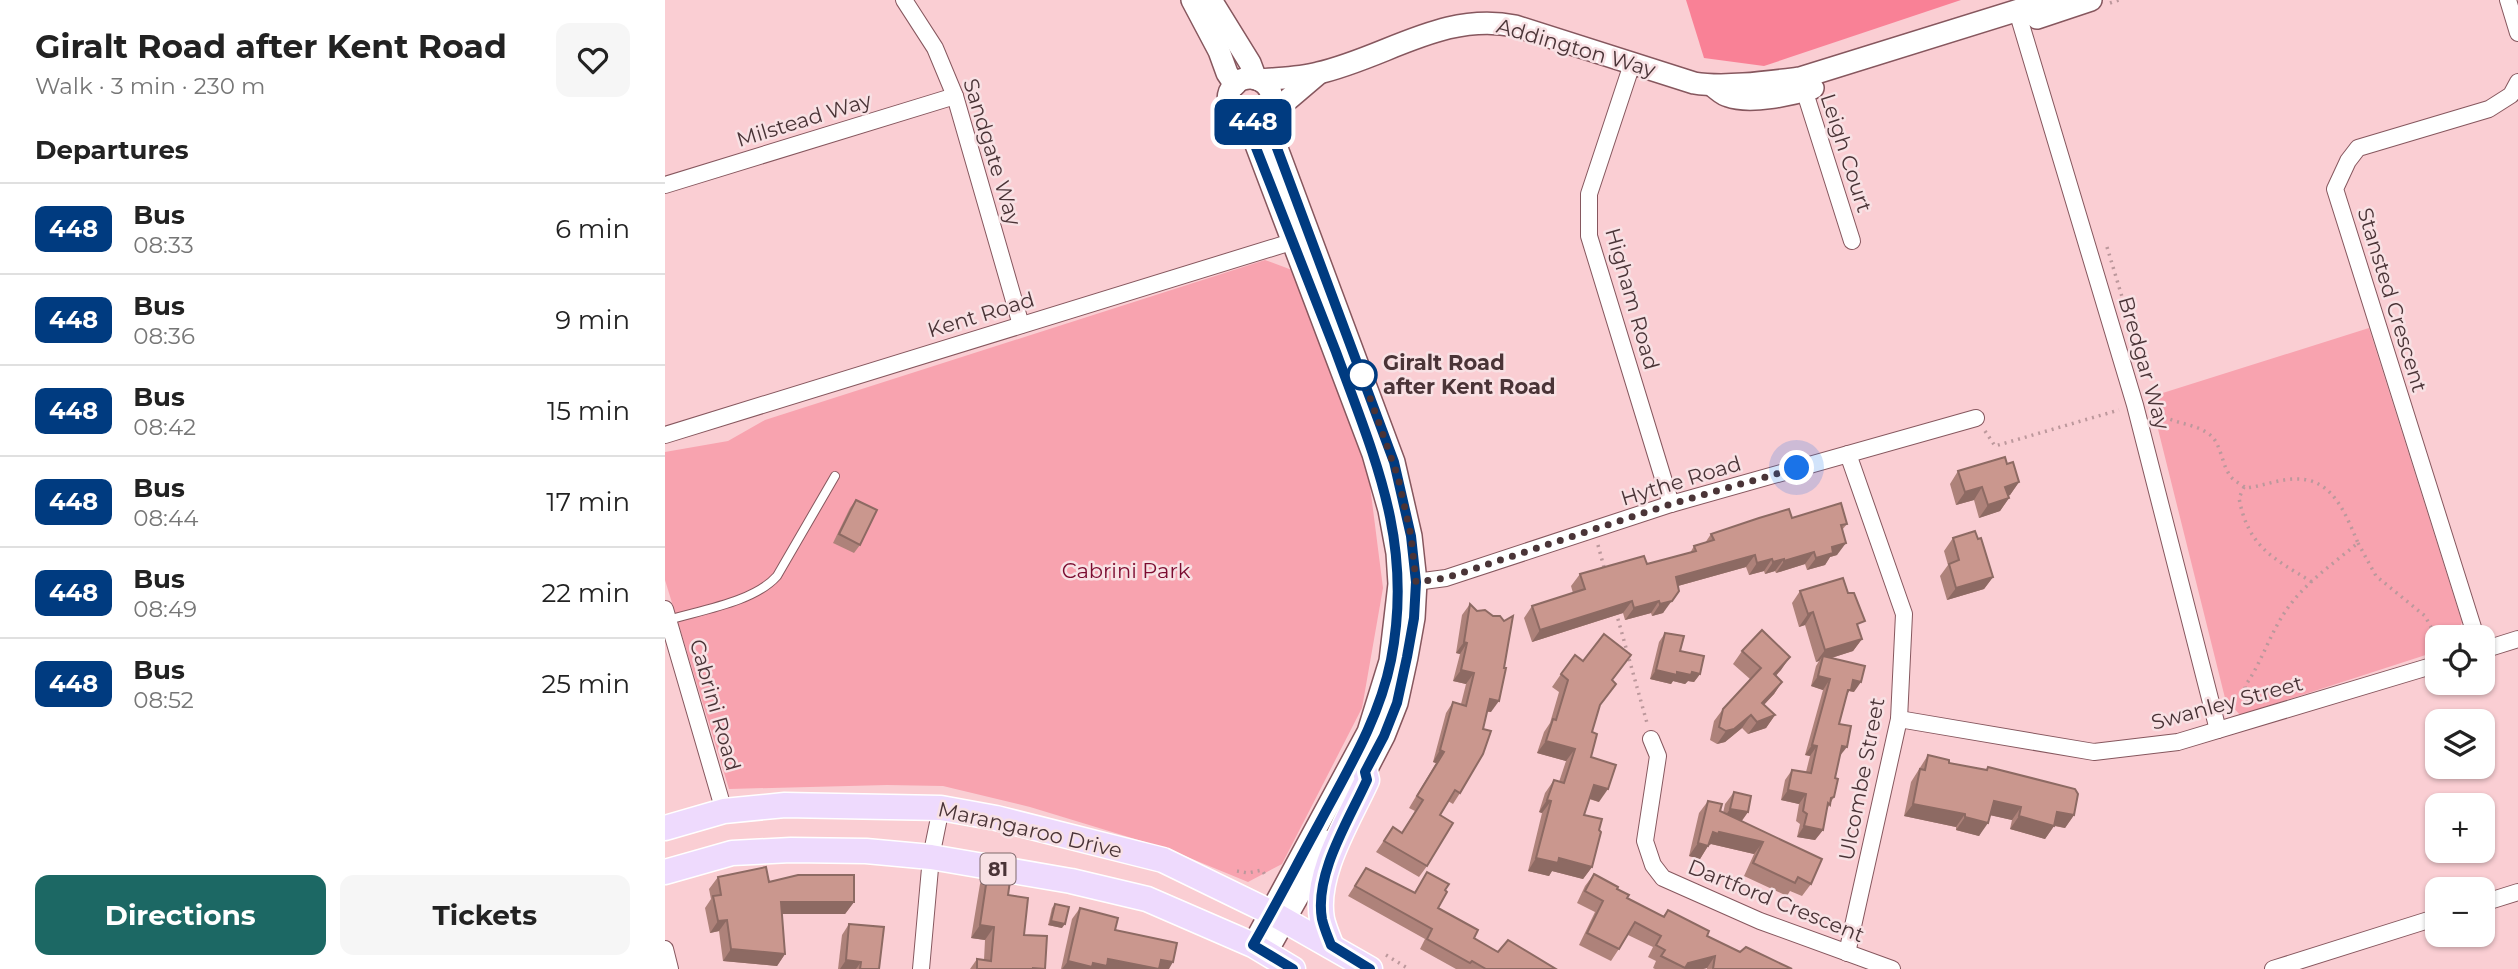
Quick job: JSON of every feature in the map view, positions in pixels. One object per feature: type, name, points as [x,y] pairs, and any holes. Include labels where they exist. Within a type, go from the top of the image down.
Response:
[{"type":"main road","points":[[1331,945],[1322,918],[1324,880],[1329,863],[1367,780],[1365,772]]},
{"type":"main road","name":"Marangaroo Drive","points":[[665,828],[724,811],[785,806],[941,808],[996,818],[1163,860],[1278,916],[1370,969]]},
{"type":"main road","name":"Marangaroo Drive","points":[[665,872],[732,853],[767,851],[866,851],[931,857],[1072,881],[1147,899],[1260,949],[1293,969]]},
{"type":"street","name":"Sandgate Way","points":[[904,0],[935,48],[955,96],[1021,325]]},
{"type":"street","points":[[1192,0],[1234,85]]},
{"type":"street","points":[[1211,0],[1258,79],[1266,84],[1272,94],[1272,102],[1260,117]]},
{"type":"street","name":"Addington Way","points":[[2019,17],[2051,0]]},
{"type":"street","points":[[2508,0],[2518,33]]},
{"type":"street","name":"Addington Way","points":[[1258,79],[1318,74],[1440,29],[1476,22],[1495,22],[1694,83],[1714,86],[1763,82],[1802,84],[2019,17],[2100,2]]},
{"type":"street","name":"Bredgar Way","points":[[2019,17],[2143,401],[2218,730]]},
{"type":"street","name":"Higham Road","points":[[1632,64],[1589,194],[1589,236],[1671,504]]},
{"type":"street","name":"Addington Way","points":[[1260,117],[1278,108],[1318,74]]},
{"type":"street","points":[[1258,79],[1244,79],[1234,85],[1229,97],[1235,116],[1260,117]]},
{"type":"street","name":"Stansted Crescent","points":[[2472,625],[2336,189],[2348,160],[2358,148],[2489,109],[2511,94],[2518,82]]},
{"type":"street","name":"Leigh Court","points":[[1802,84],[1852,241]]},
{"type":"street","name":"Milstead Way","points":[[665,185],[955,96]]},
{"type":"street","points":[[1260,117],[1373,454],[1389,510],[1397,553],[1408,583],[1414,618],[1397,703],[1384,736],[1260,949]]},
{"type":"street","name":"Kent Road","points":[[665,435],[1301,239]]},
{"type":"street","name":"Hythe Road","points":[[1408,583],[1446,578],[1671,504],[1976,418]]},
{"type":"street","name":"Ulcombe Street","points":[[1847,953],[1899,719],[1904,614],[1848,454]]},
{"type":"street","points":[[1278,916],[1368,732],[1390,661],[1408,583]]},
{"type":"street","name":"Cabrini Road","points":[[667,615],[724,811]]},
{"type":"street","points":[[2495,646],[2518,639]]},
{"type":"street","name":"Swanley Street","points":[[1899,719],[2094,752],[2178,742],[2425,668]]},
{"type":"street","name":"Dartford Crescent","points":[[1651,739],[1658,756],[1645,841],[1653,865],[1663,878],[1760,921],[1892,969]]},
{"type":"street","points":[[921,969],[931,857],[941,808]]},
{"type":"street","points":[[2495,899],[2518,892]]},
{"type":"street","points":[[2273,969],[2425,921]]},
{"type":"street","points":[[665,949],[670,969]]},
{"type":"lane","points":[[667,615],[750,595],[771,583],[835,476]]},
{"type":"path","points":[[2100,2],[2119,0]]},
{"type":"path","points":[[2106,243],[2135,340]]},
{"type":"path","points":[[1976,418],[1996,446],[2143,401],[2171,421],[2198,427],[2212,436],[2232,478],[2244,487],[2259,487],[2297,479],[2312,481],[2341,504],[2376,576],[2425,616],[2430,625]]},
{"type":"path","points":[[2244,487],[2239,498],[2251,536],[2276,559],[2312,582]]},
{"type":"path","points":[[1593,530],[1608,582]]},
{"type":"path","points":[[2251,720],[2245,686],[2260,663],[2271,635],[2287,608],[2358,542]]},
{"type":"path","points":[[1615,608],[1651,739]]},
{"type":"green space","name":"Cabrini Park","points":[[1265,260],[1292,270],[1368,470],[1383,588],[1362,708],[1282,864],[1248,882],[1168,849],[1030,807],[943,786],[729,789],[665,580],[665,452],[728,441],[765,420]]},
{"type":"green space","points":[[2369,328],[2461,625],[2425,625],[2425,655],[2240,715],[2225,698],[2150,397]]},
{"type":"shaded area","points":[[1686,0],[1961,0],[1764,66],[1704,58]]},
{"type":"building","points":[[2005,457],[2007,464],[2013,462],[2019,482],[2005,487],[2009,498],[1988,505],[1982,487],[1965,492],[1958,471]]},
{"type":"building","points":[[856,500],[877,510],[860,545],[839,534]]},
{"type":"building","points":[[1841,503],[1847,524],[1841,525],[1846,543],[1832,547],[1833,553],[1816,558],[1814,552],[1784,561],[1773,562],[1772,559],[1757,563],[1755,555],[1676,577],[1679,591],[1672,601],[1660,604],[1659,601],[1634,608],[1632,601],[1540,630],[1532,606],[1585,589],[1580,574],[1644,556],[1647,564],[1696,551],[1694,546],[1714,540],[1711,534],[1759,518],[1789,509],[1792,518]]},
{"type":"building","points":[[1975,531],[1978,539],[1981,538],[1993,577],[1956,588],[1949,564],[1959,560],[1953,538]]},
{"type":"building","points":[[1843,578],[1848,593],[1854,593],[1865,621],[1857,624],[1862,639],[1825,650],[1813,612],[1808,614],[1800,591]]},
{"type":"building","points":[[1470,604],[1477,611],[1485,610],[1493,616],[1500,616],[1504,621],[1513,616],[1506,668],[1499,701],[1490,699],[1483,729],[1491,731],[1483,754],[1460,793],[1455,790],[1440,815],[1453,823],[1427,866],[1384,841],[1393,827],[1402,833],[1423,800],[1417,796],[1444,752],[1440,750],[1453,702],[1466,706],[1474,673],[1461,670],[1467,643],[1464,642]]},
{"type":"building","points":[[1762,630],[1790,657],[1774,674],[1782,682],[1762,703],[1775,715],[1757,722],[1751,715],[1734,729],[1726,731],[1719,727],[1723,709],[1761,668],[1742,651]]},
{"type":"building","points":[[1665,633],[1684,636],[1680,651],[1704,656],[1700,674],[1677,672],[1677,675],[1656,670]]},
{"type":"building","points":[[1604,634],[1631,655],[1612,680],[1616,684],[1600,705],[1592,732],[1597,734],[1591,757],[1616,765],[1608,789],[1594,785],[1584,815],[1602,819],[1592,867],[1559,858],[1558,863],[1536,858],[1551,801],[1547,800],[1554,780],[1564,783],[1575,749],[1546,741],[1553,719],[1556,720],[1568,680],[1561,674],[1575,655],[1583,661]]},
{"type":"building","points":[[1823,656],[1865,666],[1861,682],[1853,680],[1851,690],[1848,690],[1839,724],[1851,726],[1847,747],[1842,746],[1834,797],[1831,798],[1830,805],[1828,803],[1823,830],[1804,826],[1807,814],[1803,811],[1806,794],[1788,790],[1792,770],[1811,773],[1817,746],[1812,745],[1830,679],[1818,676]]},
{"type":"building","points":[[1928,755],[1949,760],[1949,763],[1987,770],[1988,767],[2075,789],[2078,794],[2074,815],[2057,812],[2054,826],[2019,816],[2021,807],[1994,801],[1988,823],[1965,817],[1965,814],[1913,804],[1920,769],[1925,770]]},
{"type":"building","points":[[1734,792],[1751,796],[1748,812],[1730,809]]},
{"type":"building","points":[[1708,801],[1722,804],[1720,811],[1822,859],[1811,884],[1798,877],[1795,883],[1753,863],[1763,842],[1713,832],[1708,846],[1698,843]]},
{"type":"building","points":[[766,867],[769,882],[798,875],[854,875],[854,902],[781,902],[785,954],[731,949],[727,920],[718,921],[713,896],[721,895],[718,877]]},
{"type":"building","points":[[1366,868],[1415,893],[1427,872],[1449,884],[1438,908],[1478,930],[1474,938],[1498,952],[1508,940],[1556,969],[1486,969],[1472,961],[1470,963],[1427,939],[1432,929],[1355,886]]},
{"type":"building","points":[[988,871],[1011,874],[1008,895],[1028,898],[1024,935],[1047,936],[1045,969],[977,969],[977,959],[991,961],[994,927],[980,925]]},
{"type":"building","points":[[1594,874],[1629,895],[1627,898],[1664,917],[1668,910],[1709,931],[1707,936],[1740,952],[1746,947],[1792,969],[1713,969],[1715,956],[1688,963],[1685,968],[1661,956],[1665,950],[1656,945],[1661,936],[1635,922],[1619,949],[1587,933],[1603,901],[1585,891]]},
{"type":"building","points":[[1055,904],[1069,907],[1065,924],[1051,921]]},
{"type":"building","points":[[1080,908],[1118,918],[1115,930],[1177,943],[1173,962],[1161,960],[1159,969],[1108,959],[1107,966],[1093,963],[1092,967],[1068,961]]},
{"type":"building","points":[[849,924],[884,927],[879,969],[860,969],[861,962],[846,960]]},
{"type":"bus line","name":"448","points":[[1293,969],[1253,945],[1368,732],[1390,661],[1399,584],[1397,553],[1383,484],[1310,284],[1251,135],[1247,121],[1259,120],[1265,116],[1394,462],[1411,536],[1416,582],[1414,618],[1397,703],[1365,772],[1367,780],[1329,863],[1322,898],[1322,918],[1331,945],[1370,969]]},
{"type":"place","name":"Giralt Road after Kent Road","points":[[1362,375]]},
{"type":"route","points":[[1362,375],[1394,462],[1402,492],[1411,536],[1416,582],[1446,578],[1671,504],[1797,468]]}]
